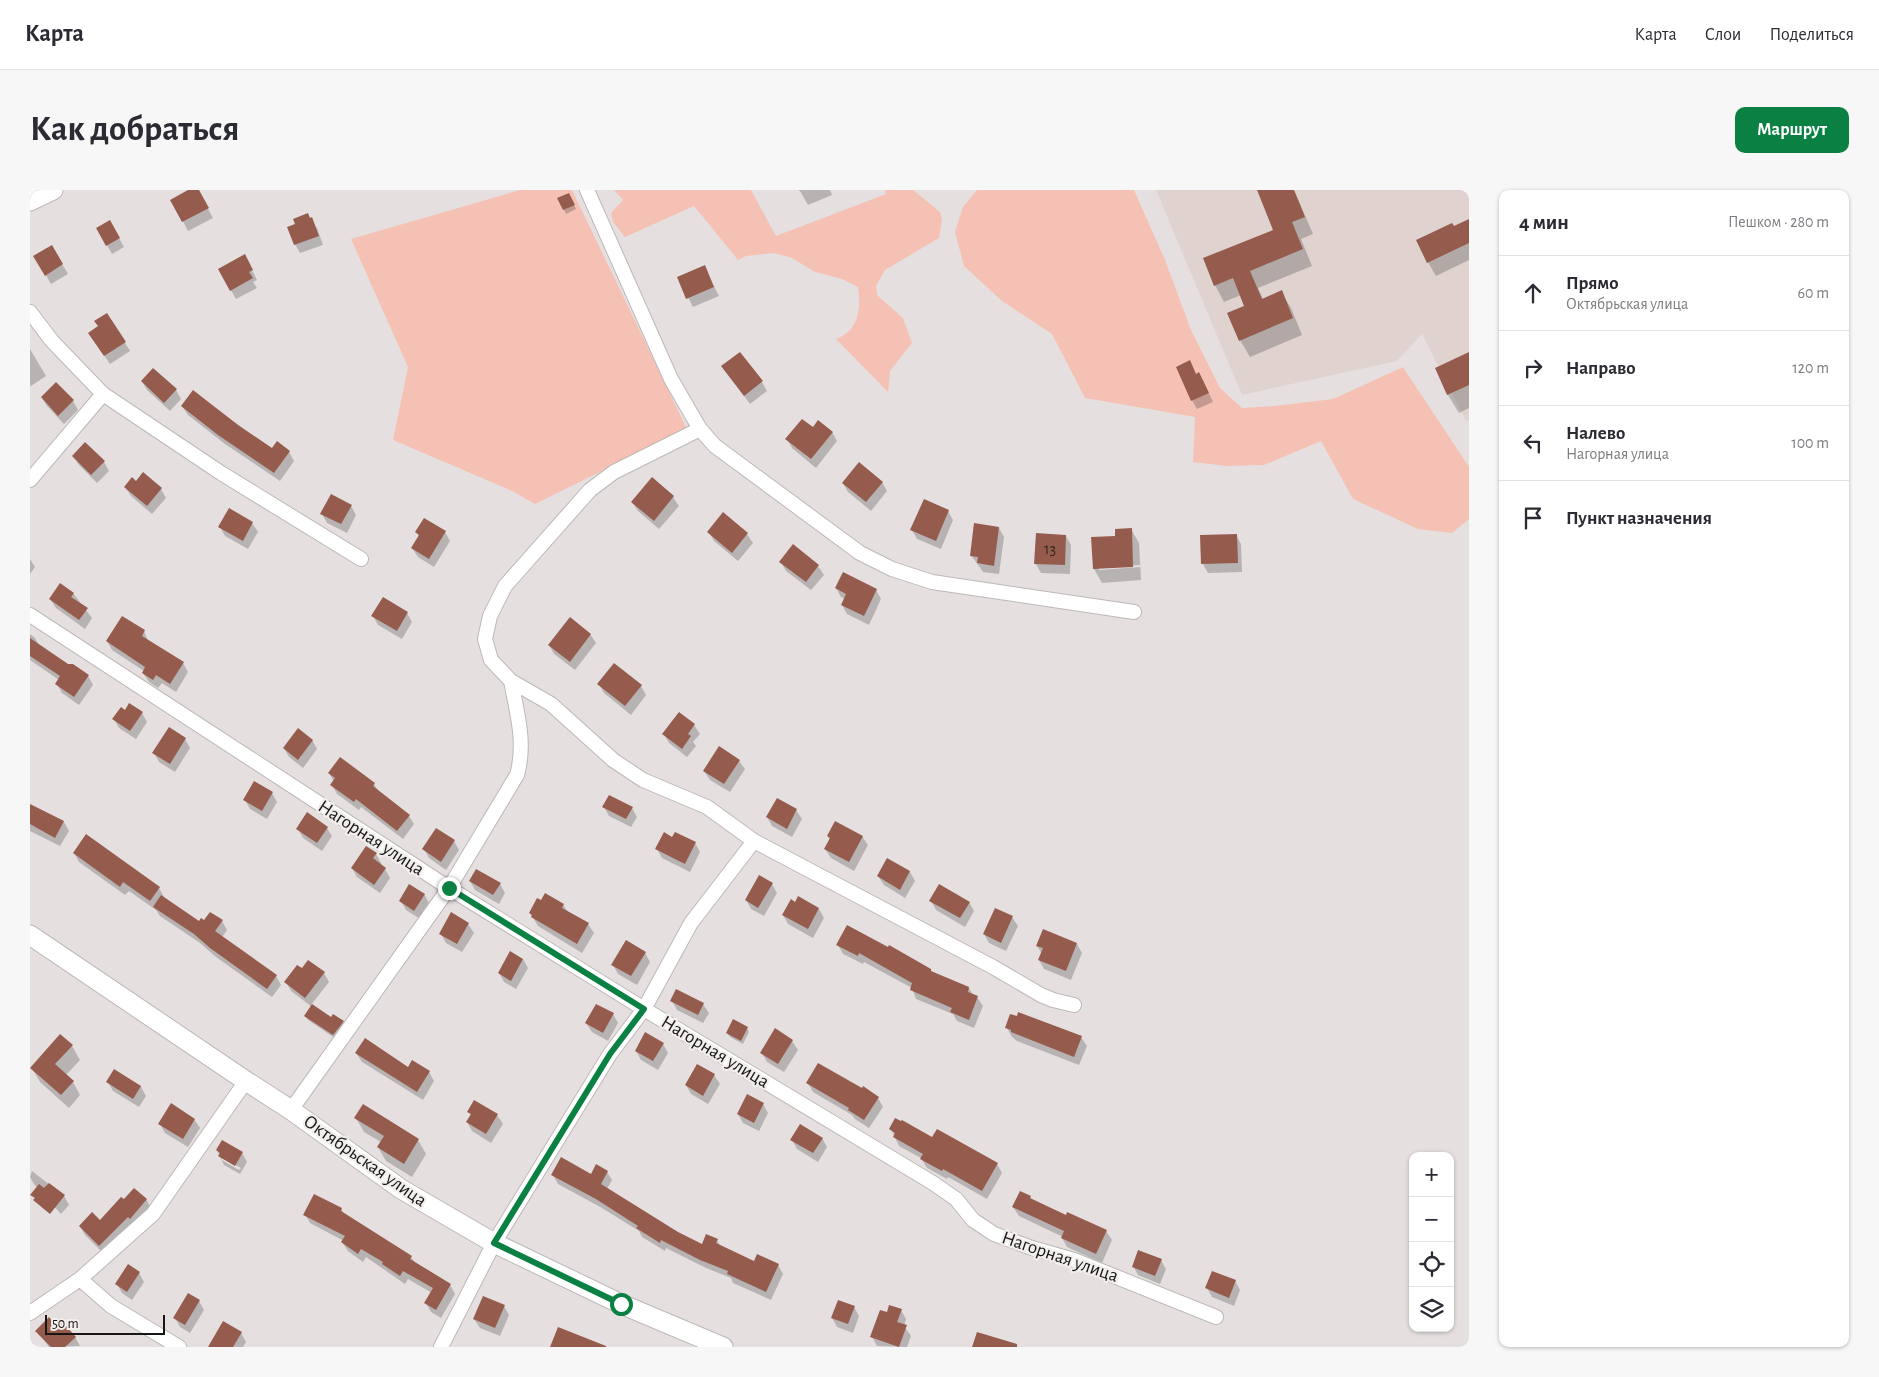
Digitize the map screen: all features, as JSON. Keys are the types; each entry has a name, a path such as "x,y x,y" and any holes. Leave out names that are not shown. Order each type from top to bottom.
{"street":[{"path":"30,201 53,190"},
{"path":"587,190 671,379 700,428 715,446 860,553 892,569 932,582 1134,612"},
{"path":"30,312 52,341 103,394 221,473 361,559"},
{"path":"30,480 103,394"},
{"path":"700,428 614,472 590,490 505,586 490,616 485,639 492,660 511,681 552,704 613,760 643,780 707,807 754,841 993,967 1041,995 1074,1005"},
{"name":"Нагорная улица","path":"30,615 449,888 644,1009 933,1183 956,1199 973,1220 994,1234 1032,1248 1074,1260 1216,1317"},
{"path":"291,1110 449,888 517,775 522,760 522,739 511,681"},
{"path":"440,1347 494,1243 610,1054 644,1009 691,923 754,841"},
{"name":"Октябрьская улица","path":"30,935 291,1110 401,1189 494,1243 621,1304 722,1347"},
{"path":"30,1313 80,1279 153,1214 246,1081"},
{"path":"80,1279 111,1306 179,1347"}],"shaded area":[{"path":"520,190 572,190 687,429 535,504 510,490 393,440 408,367 351,239"},
{"path":"614,190 751,190 776,236 886,194 885,190 913,190 940,212 942,220 939,238 885,270 876,286 877,295 903,318 912,343 890,371 888,392 836,339 850,330 857,318 859,303 858,287 842,279 815,272 792,258 774,253 746,256 738,260 694,206 625,237 613,222 611,213 623,200"},
{"path":"977,190 1134,190 1165,260 1191,330 1220,388 1242,408 1333,399 1403,367 1469,467 1469,519 1452,533 1418,529 1353,499 1321,441 1264,465 1227,466 1193,462 1195,417 1085,398 1052,334 1002,301 964,266 955,232 963,207"},
{"path":"1156,190 1469,190 1469,420 1466,421 1422,334 1397,361 1242,395"}],"building":[{"path":"188,190 199,190 209,208 182,222 170,200"},
{"path":"1257,190 1294,190 1305,217 1292,222 1303,249 1250,271 1262,299 1282,290 1293,318 1239,341 1227,313 1244,306 1233,278 1214,286 1203,258 1273,230"},
{"path":"569,193 575,205 563,210 557,198"},
{"path":"308,213 310,218 312,217 319,236 294,245 287,227 295,224 293,219"},
{"path":"1469,219 1469,243 1427,263 1416,240 1452,223 1454,226"},
{"path":"110,220 120,238 106,246 96,228"},
{"path":"52,245 63,264 45,276 33,256"},
{"path":"245,254 253,270 249,272 253,278 230,291 218,269"},
{"path":"705,265 714,287 686,299 677,277"},
{"path":"107,313 126,342 104,356 88,333 98,326 94,321"},
{"path":"740,352 763,381 744,396 721,366"},
{"path":"1469,352 1469,385 1447,395 1435,368"},
{"path":"1190,360 1196,374 1199,372 1209,393 1191,401 1176,367"},
{"path":"153,368 177,389 164,403 141,381"},
{"path":"56,382 74,400 58,416 41,397"},
{"path":"193,390 238,425 272,448 277,441 290,451 274,473 218,435 181,406"},
{"path":"802,419 813,427 818,420 833,432 811,459 785,439"},
{"path":"85,442 105,461 91,475 72,456"},
{"path":"859,462 883,482 866,502 842,483"},
{"path":"143,472 162,488 147,506 124,487 132,477 136,481"},
{"path":"652,477 674,496 654,521 631,502"},
{"path":"331,494 352,505 341,524 320,514"},
{"path":"924,499 949,510 936,541 910,530"},
{"path":"229,508 253,522 243,541 218,527"},
{"path":"723,512 748,533 732,553 707,532"},
{"path":"424,518 446,531 429,559 411,548 419,535 415,532"},
{"path":"974,523 999,527 994,566 977,563 978,557 970,556"},
{"path":"1132,528 1133,567 1093,569 1091,537 1115,536 1115,529"},
{"path":"1036,533 1066,535 1065,565 1034,564"},
{"path":"1237,534 1238,563 1201,564 1200,535"},
{"path":"793,544 819,565 806,582 779,562"},
{"path":"843,572 877,589 864,616 841,605 846,594 835,588"},
{"path":"60,583 74,593 71,597 88,608 79,620 49,599"},
{"path":"383,597 408,612 397,631 371,616"},
{"path":"122,616 145,630 142,636 184,662 170,684 156,675 153,680 142,673 145,667 106,641"},
{"path":"570,617 591,634 570,662 548,645"},
{"path":"30,638 68,664 73,664 89,675 74,697 55,684 60,676 30,656"},
{"path":"614,663 642,685 625,706 597,684"},
{"path":"129,703 143,712 130,731 112,719 121,707 125,710"},
{"path":"679,712 695,724 688,734 691,736 682,749 662,734"},
{"path":"169,727 186,738 170,764 152,753"},
{"path":"298,728 313,740 298,760 283,748"},
{"path":"719,746 740,760 724,784 703,771"},
{"path":"340,757 375,783 373,786 410,815 397,831 356,799 354,802 330,785 335,778 328,773"},
{"path":"254,781 273,792 262,811 243,800"},
{"path":"609,795 633,807 626,819 602,807"},
{"path":"777,798 797,809 787,829 766,817"},
{"path":"30,804 64,821 55,838 30,824"},
{"path":"307,812 328,827 317,843 296,829"},
{"path":"835,821 863,836 849,862 824,849 830,838 827,836"},
{"path":"436,828 455,840 441,862 422,849"},
{"path":"664,832 672,837 675,832 696,842 685,864 655,849"},
{"path":"86,834 160,887 150,901 123,882 120,887 73,853"},
{"path":"366,846 377,853 373,858 386,868 374,885 351,868"},
{"path":"887,858 910,871 900,890 877,876"},
{"path":"476,869 501,883 493,895 469,881"},
{"path":"759,875 773,883 758,908 745,900"},
{"path":"409,884 425,894 414,911 399,901"},
{"path":"939,884 970,902 960,918 929,901"},
{"path":"545,893 564,904 562,908 589,923 577,944 531,917 532,915 529,913 537,898 541,900"},
{"path":"161,895 199,921 201,918 204,920 210,912 223,920 215,931 277,975 267,989 210,948 194,934 153,907"},
{"path":"798,896 819,908 808,929 782,915 791,899 795,902"},
{"path":"995,908 1013,916 1001,943 983,934"},
{"path":"451,912 469,923 457,944 439,934"},
{"path":"847,925 888,947 889,945 931,969 931,971 969,987 968,992 978,996 969,1020 950,1012 952,1008 910,990 912,983 859,953 858,956 836,945"},
{"path":"1043,929 1077,943 1066,971 1038,960 1043,948 1036,946"},
{"path":"626,940 646,952 631,976 611,965"},
{"path":"510,951 523,959 511,981 498,973"},
{"path":"308,960 325,972 305,998 284,982 297,965 302,968"},
{"path":"676,989 704,1003 698,1015 670,1001"},
{"path":"312,1004 331,1017 333,1014 344,1021 333,1035 304,1016"},
{"path":"596,1004 614,1013 603,1033 585,1023"},
{"path":"1018,1012 1082,1036 1074,1057 1005,1028 1010,1014 1017,1016"},
{"path":"733,1019 748,1027 741,1041 726,1033"},
{"path":"775,1028 793,1040 778,1064 760,1053"},
{"path":"645,1032 664,1043 653,1061 635,1051"},
{"path":"60,1034 73,1045 55,1064 74,1081 61,1095 30,1068"},
{"path":"365,1038 408,1067 412,1060 430,1071 417,1092 355,1053"},
{"path":"818,1063 862,1088 863,1086 879,1097 864,1120 848,1110 849,1108 806,1083"},
{"path":"697,1064 715,1074 703,1096 685,1085"},
{"path":"114,1069 141,1086 133,1099 106,1082"},
{"path":"747,1094 764,1103 754,1123 737,1114"},
{"path":"474,1100 498,1114 486,1134 466,1122 471,1114 467,1112"},
{"path":"171,1103 195,1119 183,1139 158,1124"},
{"path":"363,1104 419,1139 404,1164 377,1147 384,1136 354,1118"},
{"path":"895,1118 932,1137 937,1129 998,1163 982,1191 943,1169 942,1171 920,1159 923,1154 893,1137 895,1133 889,1129"},
{"path":"800,1124 823,1138 813,1153 790,1140"},
{"path":"222,1140 243,1152 235,1166 218,1156 220,1153 216,1150"},
{"path":"561,1157 591,1174 596,1164 608,1171 601,1184 678,1232 702,1244 706,1234 718,1239 716,1243 754,1261 757,1254 779,1264 766,1292 727,1274 728,1271 700,1260 661,1240 660,1243 636,1228 638,1226 596,1199 551,1175"},
{"path":"49,1183 65,1195 50,1214 33,1200 35,1198 30,1195 39,1184 44,1188"},
{"path":"134,1188 147,1199 130,1219 128,1217 99,1246 79,1226 92,1212 100,1220 121,1197 124,1199"},
{"path":"1020,1191 1031,1196 1030,1198 1066,1215 1067,1212 1107,1230 1096,1254 1061,1238 1064,1231 1012,1207"},
{"path":"314,1194 342,1208 341,1211 412,1256 410,1259 451,1284 436,1310 424,1303 433,1288 403,1271 400,1276 382,1264 383,1262 361,1249 358,1254 341,1242 345,1236 303,1215"},
{"path":"1138,1250 1162,1259 1155,1276 1132,1267"},
{"path":"128,1264 140,1272 127,1292 115,1284"},
{"path":"1212,1271 1236,1280 1229,1298 1205,1288"},
{"path":"188,1293 200,1300 185,1325 173,1318"},
{"path":"483,1296 505,1305 495,1328 473,1319"},
{"path":"838,1300 855,1306 848,1324 831,1318"},
{"path":"889,1305 902,1309 897,1322 907,1325 899,1347 870,1337 880,1310 887,1312"},
{"path":"49,1317 54,1323 59,1318 76,1337 65,1347 51,1347 35,1331"},
{"path":"223,1321 242,1332 233,1347 208,1347"},
{"path":"558,1327 606,1346 606,1347 550,1347"},
{"path":"977,1332 1017,1344 1017,1347 972,1347"}],"route":[{"path":"449,888 644,1009 610,1054 494,1243 621,1304"}]}
